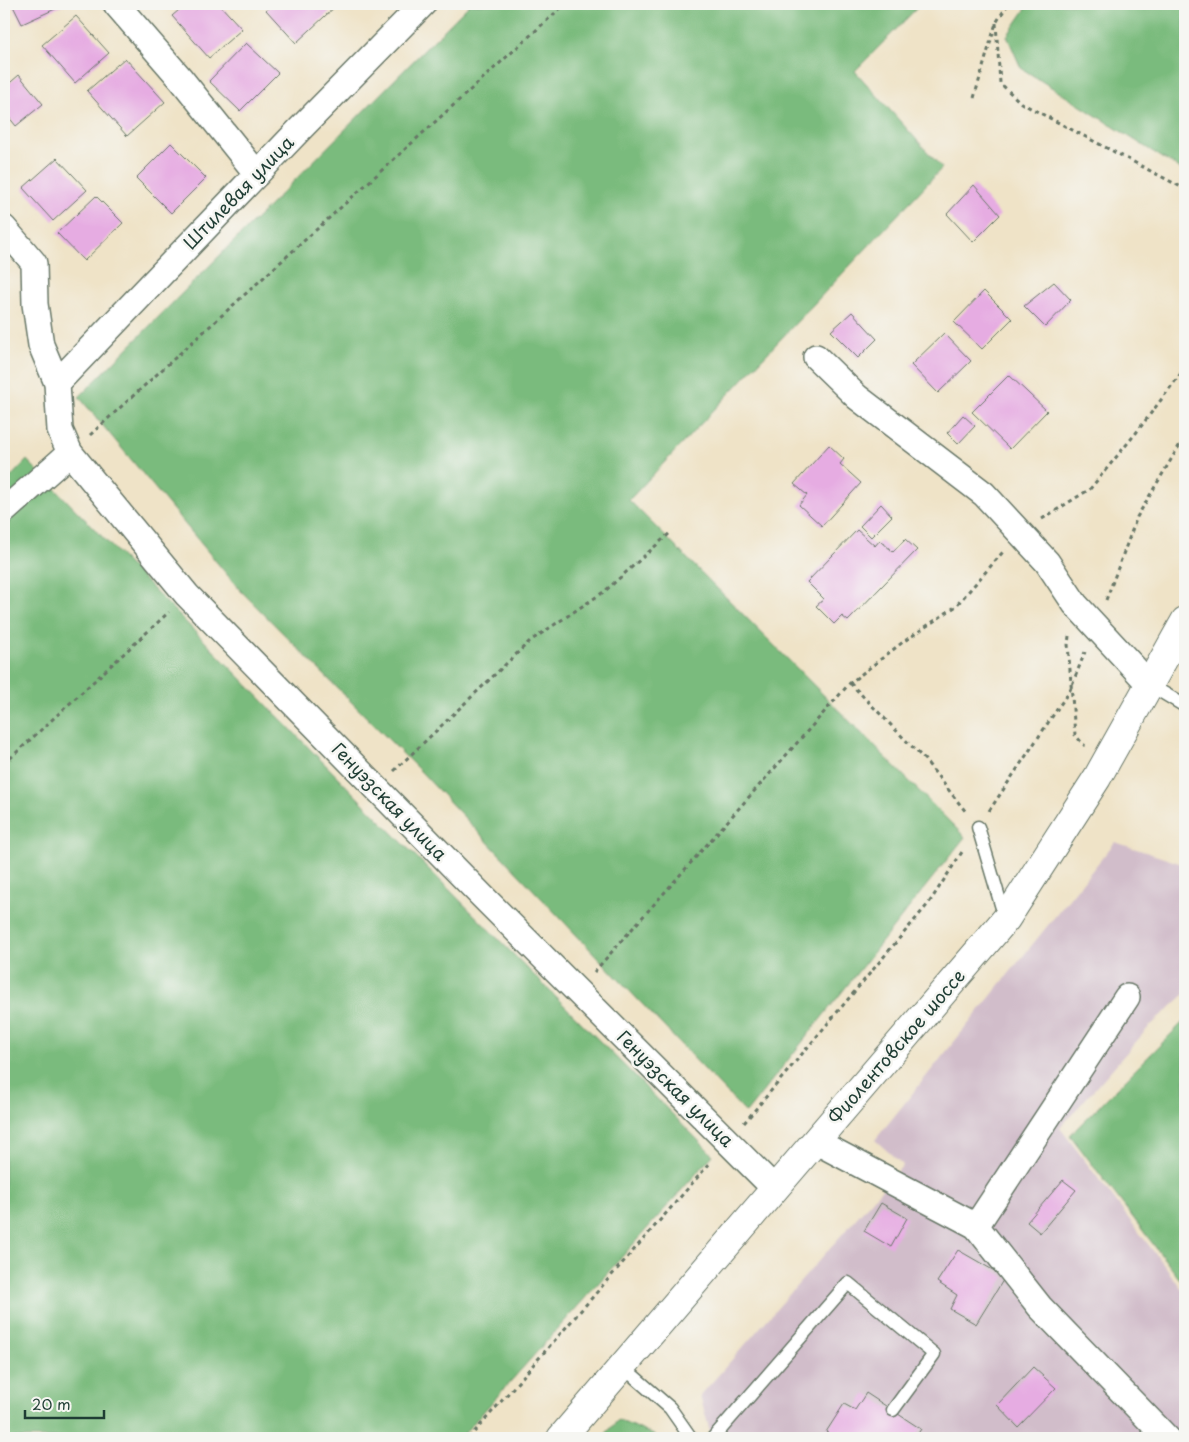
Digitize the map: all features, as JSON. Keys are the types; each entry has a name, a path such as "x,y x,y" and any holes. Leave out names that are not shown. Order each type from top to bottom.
{"main road":[{"name":"Фиолентовское шоссе","path":"561,1438 1006,919 1104,766 1185,621"}],"street":[{"path":"116,4 181,79 257,174"},
{"name":"Штилевая улица","path":"57,383 423,4"},
{"name":"Генуэзская улица","path":"4,228 34,263 35,304 41,345 57,383 60,430 70,453 187,595 376,789 775,1189"},
{"path":"816,357 857,397 984,494 1047,562 1075,604 1150,685"},
{"path":"4,511 70,453"},
{"path":"976,1226 1127,997"},
{"path":"815,1141 976,1226 1040,1307 1167,1438"}],"lane":[{"path":"1150,685 1185,706"},
{"path":"978,827 1006,919"},
{"path":"713,1438 848,1283 934,1354 893,1410"},
{"path":"622,1366 670,1408 691,1438"}],"path":[{"path":"70,453 565,4"},
{"path":"974,98 996,23 1008,4"},
{"path":"996,23 1000,83 1021,103 1094,140 1185,190"},
{"path":"578,991 850,683 903,642 955,607 1020,533 1090,488 1136,433 1185,368"},
{"path":"470,1438 728,1142 929,902 1070,690 1096,626 1136,516 1185,436"},
{"path":"376,789 530,641 605,591 670,533"},
{"path":"4,764 187,595"},
{"path":"1075,604 1068,644 1070,690 1075,735 1104,766"},
{"path":"850,683 925,760 978,827"}],"shaded area":[{"path":"1115,842 1185,865 1185,994 1149,1027 1060,1128 1185,1293 1185,1438 712,1438 700,1396 903,1165 875,1140"}],"green space":[{"path":"470,4 921,4 855,71 942,168 629,500 965,837 746,1113 423,774 239,589 79,397"},
{"path":"1029,4 1185,4 1185,172 1021,68 1007,36"},
{"path":"27,460 361,801 713,1155 460,1438 4,1438 4,484"},
{"path":"1185,1020 1185,1286 1070,1135"},
{"path":"618,1420 661,1438 602,1438"}],"building":[{"path":"12,4 66,4 22,24"},
{"path":"186,4 219,4 242,29 209,58 172,16"},
{"path":"273,4 338,4 296,43 266,10"},
{"path":"76,16 109,53 75,83 42,45"},
{"path":"246,43 278,73 240,111 209,81"},
{"path":"125,58 165,102 127,136 87,91"},
{"path":"19,75 43,104 16,126 4,111 4,88"},
{"path":"171,143 206,178 171,213 136,178"},
{"path":"57,158 87,190 53,221 23,188"},
{"path":"974,185 1000,215 973,242 947,214"},
{"path":"96,196 123,223 84,261 57,233"},
{"path":"1054,282 1071,300 1045,327 1024,306"},
{"path":"984,291 1012,319 982,349 954,322"},
{"path":"852,312 877,339 858,358 831,331"},
{"path":"944,333 971,361 938,393 911,365"},
{"path":"1009,375 1047,411 1010,449 972,412"},
{"path":"963,415 975,426 958,444 947,433"},
{"path":"829,445 844,459 840,464 861,483 822,526 799,505 807,495 794,484"},
{"path":"881,504 892,516 871,537 860,526"},
{"path":"857,530 875,546 880,540 893,552 905,539 917,550 848,621 842,616 834,624 816,606 824,599 807,582"},
{"path":"1063,1180 1076,1190 1040,1233 1027,1222"},
{"path":"881,1203 907,1218 891,1247 864,1231"},
{"path":"958,1250 1005,1277 976,1324 950,1309 957,1295 937,1282"},
{"path":"1033,1367 1056,1388 1018,1427 997,1405"},
{"path":"866,1393 921,1429 915,1438 836,1438 826,1432 844,1404 855,1410"}]}
